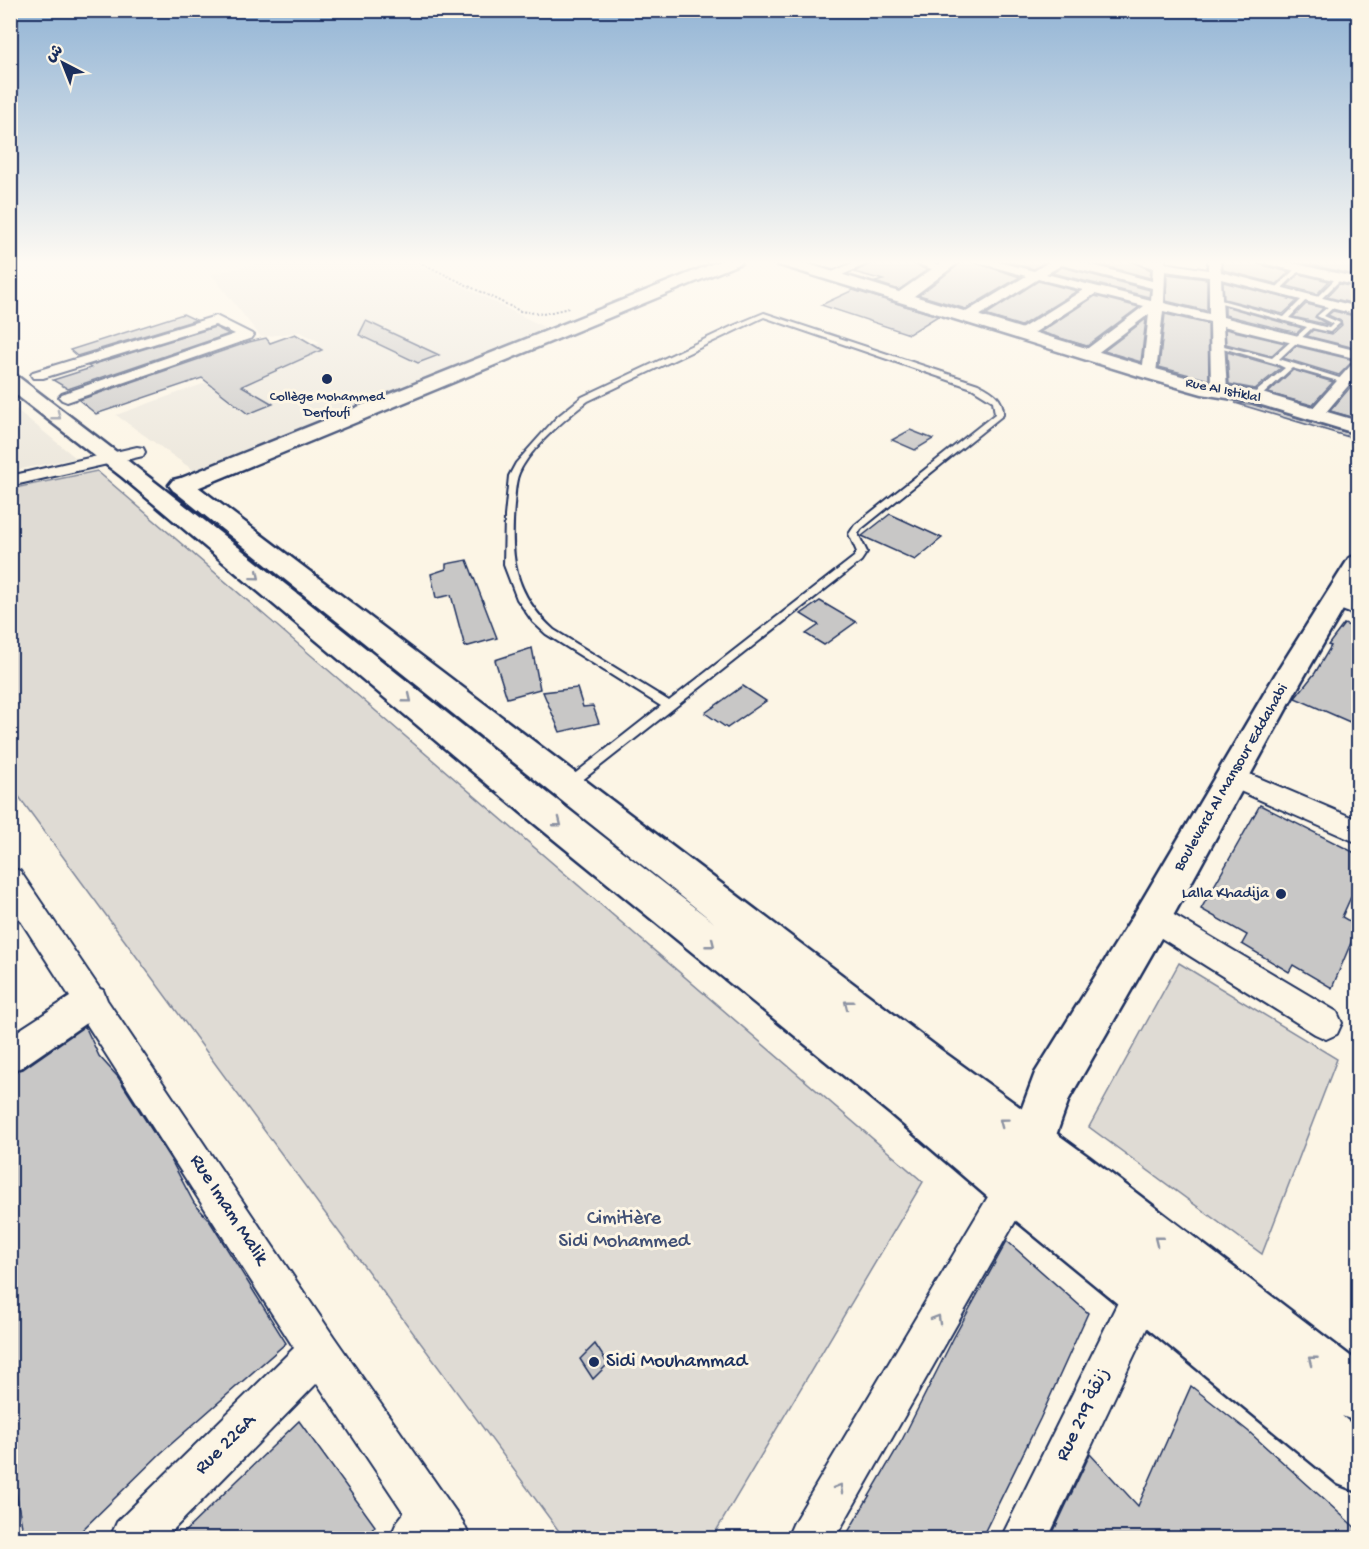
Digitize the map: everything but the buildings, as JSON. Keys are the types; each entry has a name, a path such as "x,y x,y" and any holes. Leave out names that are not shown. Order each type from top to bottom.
{"main road":[{"path":"182,486 559,332"},
{"name":"Rue Al Istiklal","path":"1012,332 1149,374 1255,397 1359,428"},
{"path":"15,371 38,375 85,412"},
{"path":"15,371 124,450 358,641 566,786 926,1065 1033,1144 1359,1395"},
{"path":"124,450 182,486 358,641 542,810 899,1092 1014,1188 1359,1464"},
{"name":"Boulevard Al Mansour Eddahabi","path":"1014,1188 1033,1144 1052,1089 1290,675 1347,604 1359,563"}],"street":[{"path":"38,375 176,332"},
{"path":"67,397 247,335 241,332"},
{"path":"1021,335 1025,332"},
{"path":"1087,354 1118,332"},
{"path":"1149,374 1153,332"},
{"path":"1217,332 1219,390"},
{"path":"1267,332 1359,355"},
{"path":"1315,415 1359,366"},
{"path":"10,481 124,450"},
{"path":"1233,777 1359,832"},
{"name":"Rue Imam Malik","path":"10,879 320,1351 430,1531"},
{"path":"1152,917 1326,1023"},
{"path":"10,1055 92,1001"},
{"path":"810,1539 1014,1188"},
{"name":"Rue 219 زنقة","path":"1024,1539 1144,1292"},
{"name":"Rue 226A","path":"133,1539 320,1351"}],"lane":[{"path":"669,706 550,632 532,613 513,581 508,565 513,476 520,463 560,419 585,399 724,332"},
{"path":"566,786 858,559 862,552 853,534 858,527 999,415 1000,407 996,399 975,386 815,332"},
{"path":"1287,365 1275,358 1304,332"},
{"path":"1218,345 1345,381"},
{"path":"1255,397 1289,368 1287,365"}],"shaded area":[{"path":"257,332 298,332 261,337"},
{"path":"301,332 549,332 200,475 116,415 320,342"},
{"path":"11,405 76,458 11,471"}],"green space":[{"name":"Cimitière Sidi Mohammed","path":"97,471 923,1182 712,1538 564,1538 11,786 10,489"},
{"path":"1179,963 1337,1059 1262,1254 1089,1127"}],"place":[{"name":"Collège Mohammed Derfoufi","path":"327,379"},
{"name":"Lalla Khadija","path":"1281,894"},
{"name":"Sidi Mouhammad","path":"594,1362"}]}
